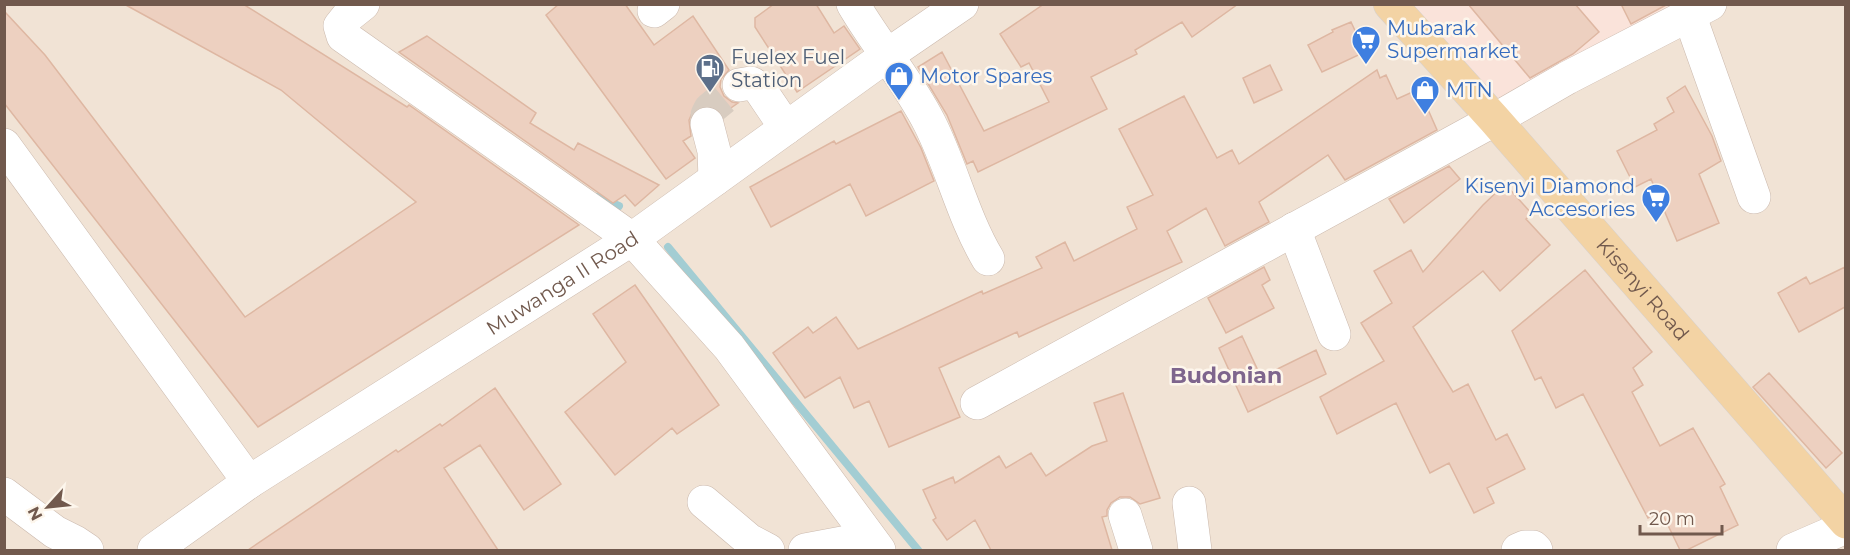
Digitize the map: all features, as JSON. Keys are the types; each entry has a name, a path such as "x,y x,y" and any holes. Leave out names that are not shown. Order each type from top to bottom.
{"main road":[{"name":"Kisenyi Road","path":"1390,4 1498,117 1845,522"}],"street":[{"path":"363,4 340,26 343,36 632,239 729,347 874,544"},
{"path":"853,4 886,56 918,100 954,180 977,240 988,259"},
{"name":"Muwanga II Road","path":"154,550 249,482 632,239 886,56 963,4"},
{"path":"977,402 1567,78 1700,9 1754,197"},
{"path":"740,85 751,83 759,88 786,128"},
{"path":"707,124 714,151 715,180"},
{"path":"4,146 249,482"},
{"path":"1294,228 1334,334"},
{"path":"4,494 55,532 87,550"},
{"path":"704,502 749,540 768,550"},
{"path":"1190,503 1195,550"},
{"path":"1125,516 1136,550"},
{"path":"1793,550 1845,527"},
{"path":"805,550 874,544"},
{"path":"1518,550 1525,547 1536,550"}],"shaded area":[{"path":"5,5 1845,5 1845,550 5,550"},
{"path":"1410,5 1692,5 1499,101"}],"building":[{"path":"124,4 243,4 407,107 409,105 579,225 258,427 4,103 4,11 45,55 245,317 416,202 281,90"},
{"path":"559,4 625,4 654,45 693,16 729,70 721,79 720,87 724,96 738,103 722,114 711,106 702,106 693,111 689,120 691,136 683,141 695,158 666,179 546,15"},
{"path":"774,4 816,4 834,33 844,26 860,49 797,92 755,27 755,18"},
{"path":"1044,4 1238,4 1192,37 1182,22 1135,50 1137,54 1091,77 1107,109 978,172 973,161 967,164 947,115 918,67 942,52 984,131 1049,102 1029,63 1021,67 1000,34"},
{"path":"1468,4 1575,4 1599,32 1573,54 1530,78"},
{"path":"1621,4 1668,4 1631,24"},
{"path":"1351,22 1365,52 1322,72 1308,45 1333,32 1332,30"},
{"path":"427,36 536,113 530,123 574,150 578,143 659,185 635,206 625,195 613,203 399,52"},
{"path":"1270,65 1282,90 1254,103 1243,78"},
{"path":"1377,70 1380,78 1386,75 1397,99 1419,89 1437,130 1345,180 1328,155 1259,202 1269,222 1225,246 1206,208 1167,231 1182,262 1019,337 1017,332 939,368 960,417 889,447 869,401 854,408 840,377 805,398 773,353 808,327 813,333 836,317 858,349 982,291 983,294 1042,268 1036,257 1065,242 1074,261 1137,229 1127,207 1153,195 1119,129 1184,96 1217,158 1232,150 1239,164"},
{"path":"1685,86 1712,136 1721,161 1699,174 1719,223 1677,241 1651,179 1635,187 1617,151 1657,130 1654,124 1674,112 1667,98"},
{"path":"901,111 921,148 934,181 866,216 850,184 771,227 750,187 834,141 836,144"},
{"path":"1449,166 1460,179 1404,223 1389,199"},
{"path":"1505,184 1532,214 1526,219 1550,245 1500,291 1483,271 1413,327 1453,392 1468,384 1496,440 1507,434 1525,469 1487,488 1494,503 1474,513 1449,463 1430,473 1396,403 1337,434 1320,397 1384,361 1361,323 1392,303 1374,271 1411,250 1423,272"},
{"path":"1264,267 1270,280 1262,285 1274,308 1226,333 1208,298"},
{"path":"1845,267 1845,307 1799,332 1778,293 1806,277 1810,284"},
{"path":"1585,270 1652,352 1633,368 1643,385 1632,392 1660,446 1693,428 1725,484 1720,487 1738,525 1687,550 1680,550 1661,511 1648,518 1583,394 1556,408 1541,377 1535,380 1512,331"},
{"path":"635,285 719,405 677,434 672,428 615,475 565,412 626,362 593,314"},
{"path":"1242,336 1261,377 1316,350 1326,374 1248,412 1219,348"},
{"path":"1769,373 1842,453 1826,468 1753,387"},
{"path":"495,388 561,484 524,510 480,445 444,468 498,550 248,550 396,450 398,452 440,424 442,426"},
{"path":"1123,393 1160,498 1140,504 1130,497 1120,497 1111,503 1107,516 1102,517 1112,550 991,550 975,520 947,540 933,520 936,518 923,490 953,477 955,483 999,456 1006,468 1031,453 1046,476 1092,446 1107,441 1094,403"}],"waterway":[{"path":"597,197 619,206"},
{"path":"668,247 918,550"}],"tunnel":[{"path":"707,124 710,109 739,85"}],"place":[{"name":"Mubarak Supermarket","path":"1366,66"},
{"name":"Fuelex Fuel Station","path":"710,94"},
{"name":"Motor Spares","path":"899,102"},
{"name":"MTN","path":"1425,116"},
{"name":"Kisenyi Diamond Accesories","path":"1656,224"}],"district":[{"name":"Budonian","path":"1226,375"}]}
